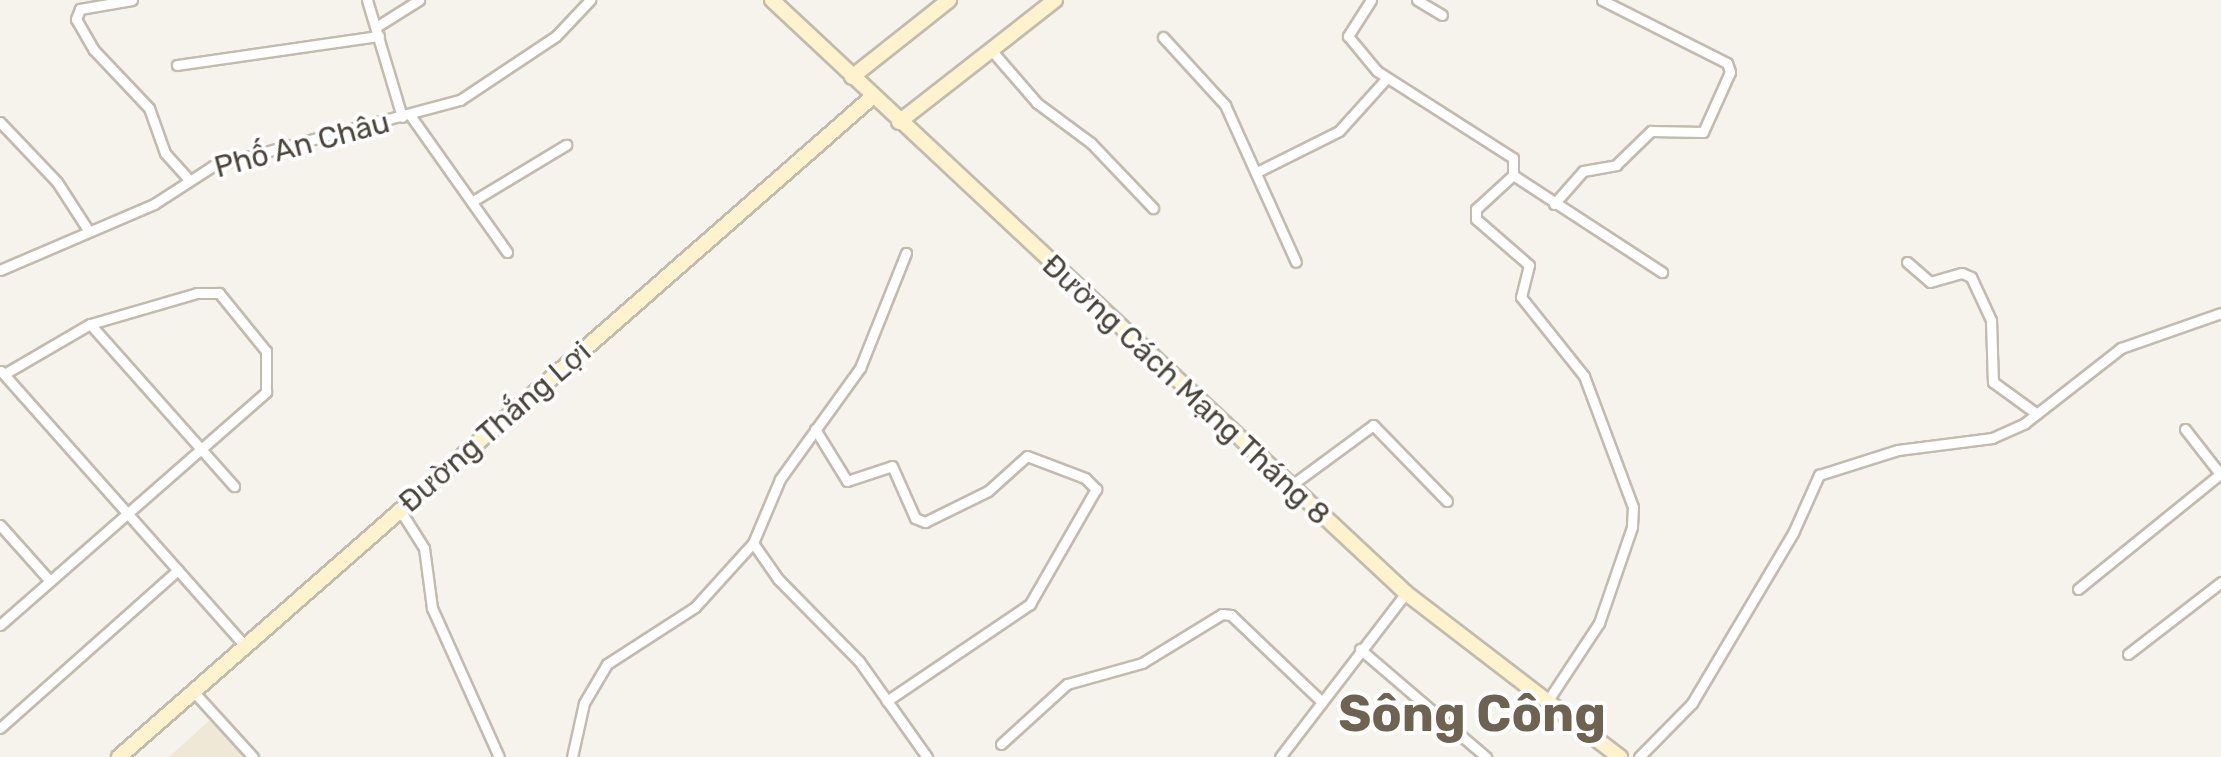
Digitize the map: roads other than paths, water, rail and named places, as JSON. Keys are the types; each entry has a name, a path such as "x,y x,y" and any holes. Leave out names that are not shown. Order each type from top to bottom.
{"street":[{"path":"132,0 83,4 76,19 87,40 149,108 165,153 189,180"},
{"path":"367,0 406,116 507,252"},
{"path":"176,64 377,31 419,0"},
{"path":"575,0 587,4"},
{"name":"Đường Cách Mạng Tháng 8","path":"772,0 1406,593 1620,757"},
{"path":"852,77 949,0"},
{"path":"899,122 1055,0"},
{"path":"1371,0 1349,39 1386,79 1506,150 1516,166 1513,175 1476,209 1476,219 1530,268 1521,297 1549,324 1584,376 1634,516 1600,623 1546,704"},
{"path":"1417,0 1442,16"},
{"path":"1554,204 1583,171 1616,164 1651,131 1703,132 1730,72 1728,64 1602,0"},
{"name":"Phố An Châu","path":"0,270 154,204 189,180 226,162 406,116 477,90 556,36 587,4"},
{"path":"1163,37 1224,104 1259,171 1296,262"},
{"path":"992,51 1036,103 1091,144 1153,208"},
{"path":"1259,171 1339,131 1386,79"},
{"name":"Đường Thắng Lợi","path":"119,757 872,97"},
{"path":"0,122 57,182 88,230"},
{"path":"472,201 566,146"},
{"path":"1513,175 1662,272"},
{"path":"572,757 584,703 607,664 695,606 753,542 780,479 860,368 906,253"},
{"path":"1906,262 1930,282 1962,273 1970,277 1990,320 1993,382 2037,414"},
{"path":"0,625 50,581 128,513 266,392 266,351 219,293 197,292 90,324 2,372 128,513 245,646"},
{"path":"1639,757 1692,703 1793,533 1819,475 1898,450 1978,444 2037,414 2121,348 2221,314"},
{"path":"90,324 234,486"},
{"path":"1288,486 1373,425 1447,501"},
{"path":"815,430 847,481 892,466 915,518 926,522 988,491 1027,456 1095,485 1030,604 887,702"},
{"path":"2078,589 2221,474 2185,430"},
{"path":"400,510 424,548 432,608 499,757"},
{"path":"0,525 50,581"},
{"path":"753,542 887,702 927,757"},
{"path":"0,728 178,570"},
{"path":"2128,654 2221,582"},
{"path":"1280,757 1320,700 1406,593"},
{"path":"1001,744 1068,684 1142,663 1222,614 1231,615 1320,700"},
{"path":"1360,649 1486,757"},
{"path":"193,691 253,757"}],"district":[{"name":"Sông Công","path":"1472,715"}]}
